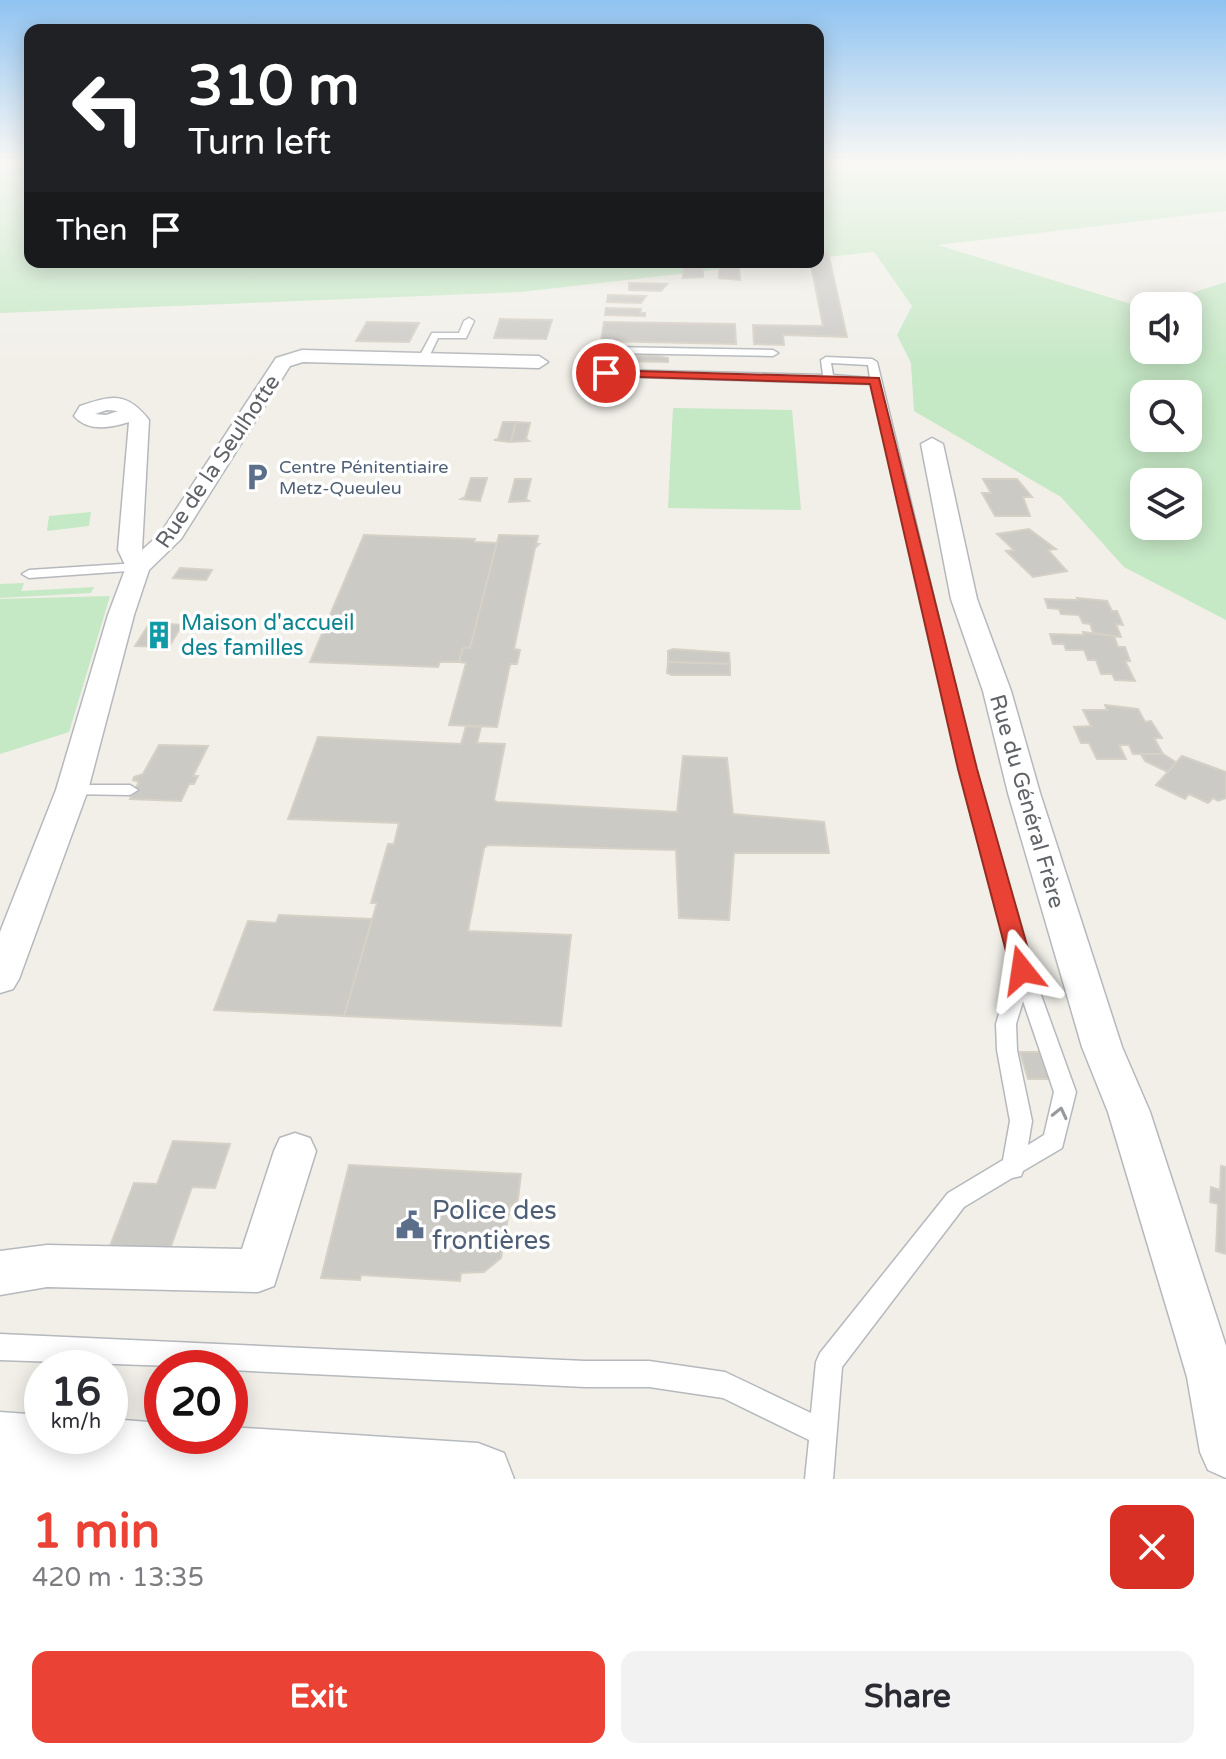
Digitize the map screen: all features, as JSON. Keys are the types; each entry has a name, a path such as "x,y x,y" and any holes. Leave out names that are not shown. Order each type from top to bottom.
{"street":[{"name":"Rue de la Seulhotte","path":"0,979 72,790 121,615 138,567 169,539 283,362 302,356 539,362"},
{"path":"129,413 139,420 130,550 138,567"},
{"name":"Rue du Général Frère","path":"932,444 964,599 997,691 1024,793 1102,1047 1129,1112 1212,1340 1211,1377 1226,1452"},
{"path":"0,1273 47,1266 258,1271 295,1151"},
{"path":"0,1448 478,1479"}],"lane":[{"path":"423,359 435,335 463,336 469,321"},
{"path":"773,353 610,350 606,373 828,378 826,360 872,362 967,769 1022,970 1065,1092 1054,1141 1013,1169 956,1200 829,1362 819,1479"},
{"path":"29,574 138,567"},
{"path":"72,790 130,790"},
{"path":"1013,1169 1021,1121 1007,1050 1006,1024 1022,970"},
{"path":"0,1347 649,1374 725,1385 823,1433"}],"green space":[{"path":"0,230 24,230 24,268 731,268 521,292 0,313"},
{"path":"824,230 1065,230 938,245 1130,304 1130,364 1202,364 1202,292 1195,292 1226,282 1226,620 1124,567 1061,497 914,411 911,363 897,335 912,306 874,252 824,257"},
{"path":"673,408 792,410 801,510 668,508"},
{"path":"91,512 89,526 47,531 49,516"},
{"path":"24,583 21,591 94,587 91,593 0,598 0,584"},
{"path":"110,596 69,732 0,754 0,599"}],"building":[{"path":"824,252 828,252 847,337 783,335 784,345 754,344 753,325 823,326 812,268 824,268"},
{"path":"684,268 703,268 703,277 683,278"},
{"path":"719,268 739,268 740,280 719,278"},
{"path":"629,283 667,284 661,291 629,290"},
{"path":"608,295 646,296 641,303 607,302"},
{"path":"606,308 641,309 640,313 645,313 645,316 605,315"},
{"path":"500,319 552,320 546,339 494,338"},
{"path":"367,322 419,323 409,342 356,341"},
{"path":"604,322 735,324 736,344 601,341"},
{"path":"623,355 657,356 668,358 668,362 622,361"},
{"path":"503,422 516,422 511,442 494,440 498,439"},
{"path":"516,422 530,423 526,439 529,441 511,442"},
{"path":"471,478 487,478 480,501 461,499 465,497"},
{"path":"515,479 531,479 526,499 529,501 509,502"},
{"path":"983,479 1017,479 1032,497 1023,497 1030,516 995,516 982,493 991,493"},
{"path":"1029,529 1056,549 1048,550 1067,571 1033,577 1006,551 1014,550 997,534"},
{"path":"364,535 475,539 474,542 497,543 470,648 463,648 459,662 440,662 438,667 310,662"},
{"path":"499,535 538,536 536,544 539,544 535,548 514,649 520,650 517,664 510,664 497,727 449,725 466,663 459,662 463,648 470,648"},
{"path":"180,568 212,570 206,580 173,578"},
{"path":"1045,599 1107,601 1112,611 1117,611 1123,625 1116,624 1121,637 1094,635 1090,624 1083,623 1079,615 1061,614 1059,609 1048,608"},
{"name":"Maison d'accueil des familles","path":"149,624 182,625 169,647 135,646"},
{"path":"1083,632 1114,636 1118,647 1125,647 1130,661 1125,661 1135,681 1115,680 1112,674 1101,674 1096,660 1088,660 1084,650 1066,650 1064,644 1053,644 1050,634 1084,635"},
{"path":"668,651 729,653 730,664 668,662"},
{"path":"668,662 730,664 730,675 672,675 667,673"},
{"path":"1105,705 1138,709 1145,722 1151,721 1162,738 1154,738 1163,754 1133,754 1129,745 1119,745 1126,759 1097,759 1089,743 1081,743 1074,727 1091,726 1083,710 1107,710"},
{"path":"466,726 481,727 477,743 505,744 494,800 497,802 677,812 683,756 727,758 733,814 824,822 829,853 734,853 729,920 679,918 676,850 488,845 484,848 468,931 571,935 561,1026 344,1016 377,903 371,903 388,844 394,844 399,823 288,819 318,737 461,744"},
{"path":"159,745 208,746 193,776 198,776 194,784 189,784 181,801 130,799 139,782 133,780 134,777 143,774"},
{"path":"1141,754 1163,754 1177,763 1168,772 1145,761"},
{"path":"1182,756 1226,772 1226,798 1218,801 1213,798 1208,803 1189,794 1185,799 1156,785"},
{"path":"279,915 372,919 344,1016 214,1010 248,921 276,923"},
{"path":"1020,1052 1041,1052 1050,1079 1028,1079"},
{"path":"173,1141 230,1144 215,1188 192,1187 170,1249 110,1246 134,1183 157,1184"},
{"path":"349,1165 521,1174 517,1207 510,1206 501,1258 484,1272 461,1273 460,1281 361,1275 360,1280 321,1278"},
{"path":"1221,1166 1226,1167 1226,1254 1216,1251 1218,1204 1210,1202 1211,1187 1220,1190"}],"place":[{"name":"Centre Pénitentiaire Metz-Queuleu","path":"257,477"},
{"name":"Maison d'accueil des familles","path":"159,635"},
{"name":"Police des frontières","path":"410,1225"}],"route":[{"path":"606,373 875,381 967,769 1022,970"}]}
